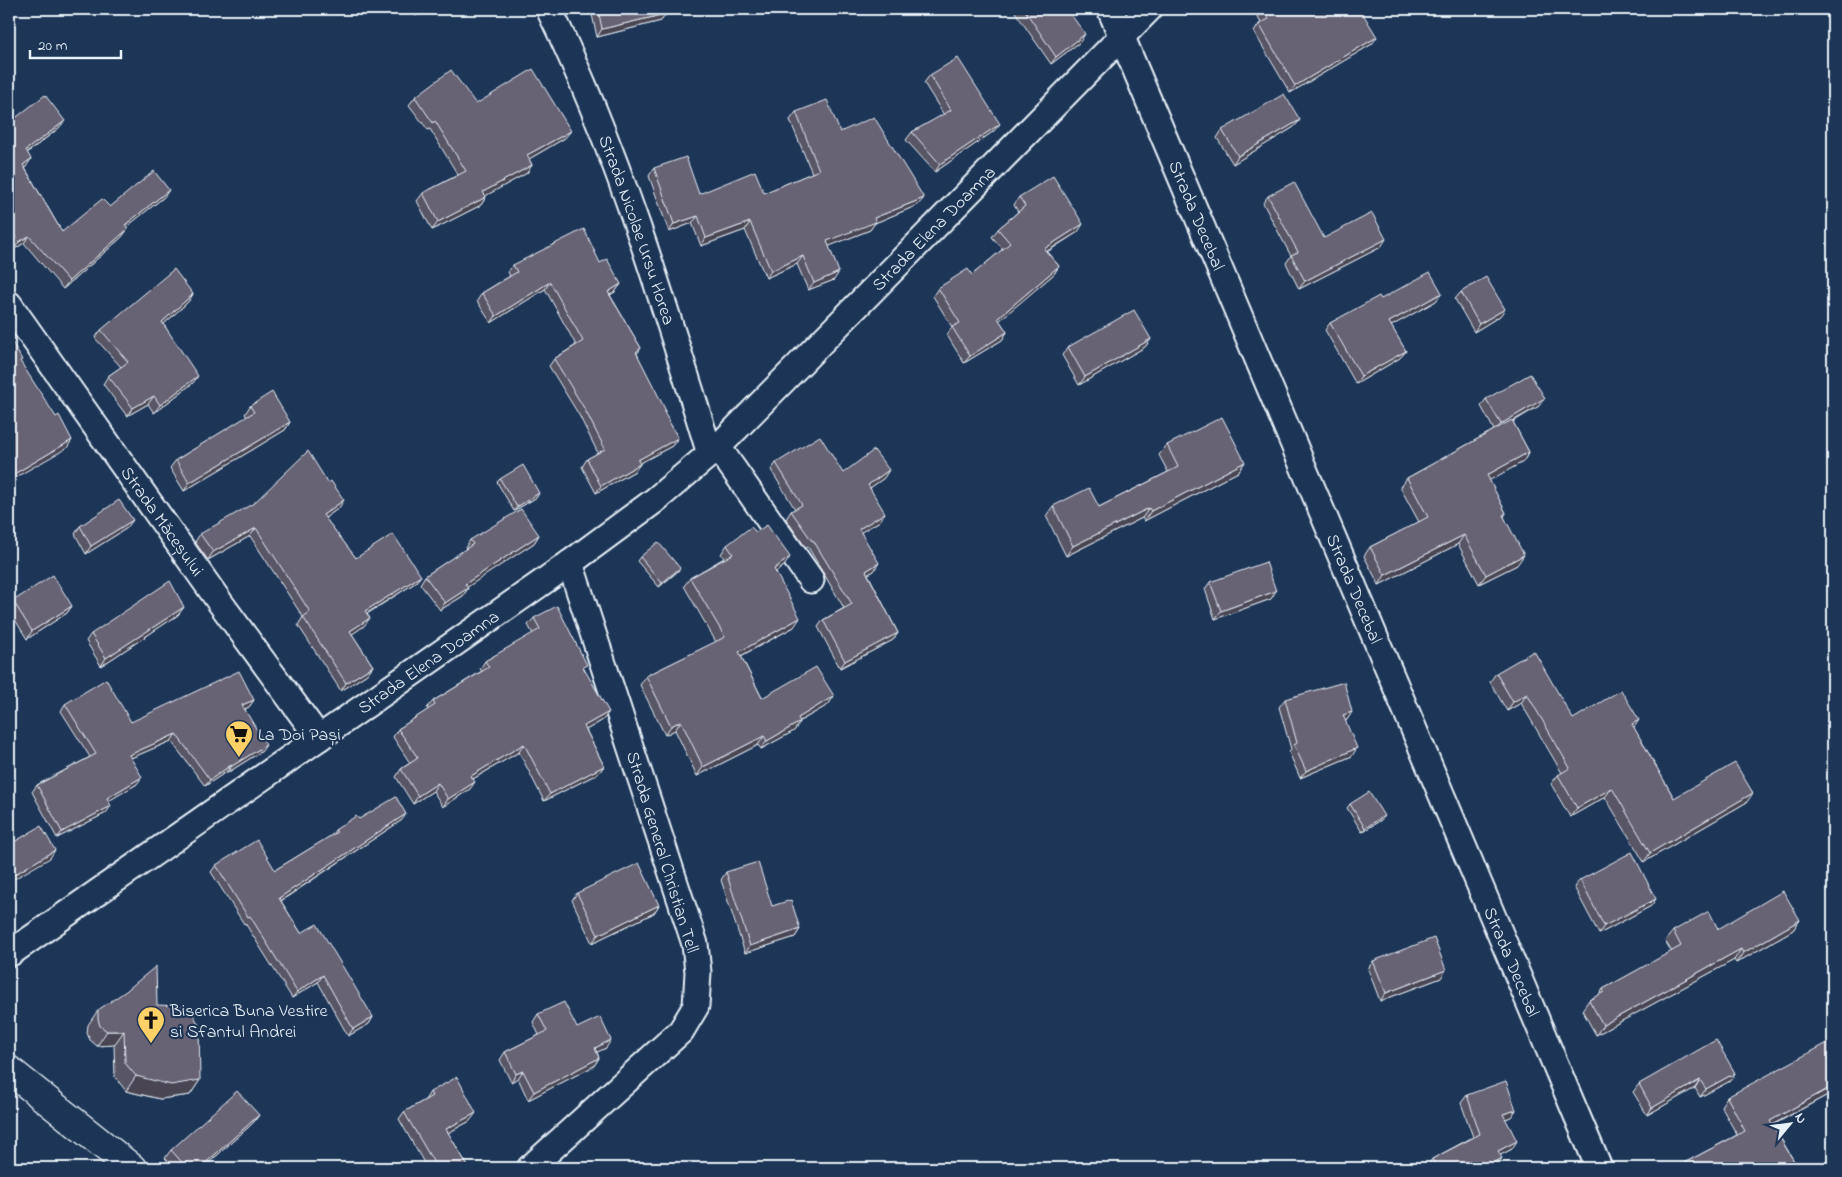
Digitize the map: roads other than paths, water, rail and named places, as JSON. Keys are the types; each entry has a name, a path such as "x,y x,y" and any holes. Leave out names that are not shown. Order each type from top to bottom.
{"street":[{"name":"Strada Nicolae Ursu Horea","path":"549,9 596,118 641,233 714,451"},
{"name":"Strada Decebal","path":"1110,9 1599,1168"},
{"name":"Strada Elena Doamna","path":"9,954 570,563 654,501 714,451 1148,9"},
{"name":"Strada Măceșului","path":"9,304 319,738"},
{"path":"714,451 811,580"},
{"name":"Strada General Christian Tell","path":"530,1168 681,1031 696,1006 698,972 694,944 570,563"},
{"path":"9,1070 132,1168"}],"place":[{"name":"La Doi Pași","path":"239,758"},
{"name":"Biserica Buna Vestire si Sfantul Andrei","path":"151,1044"}]}
